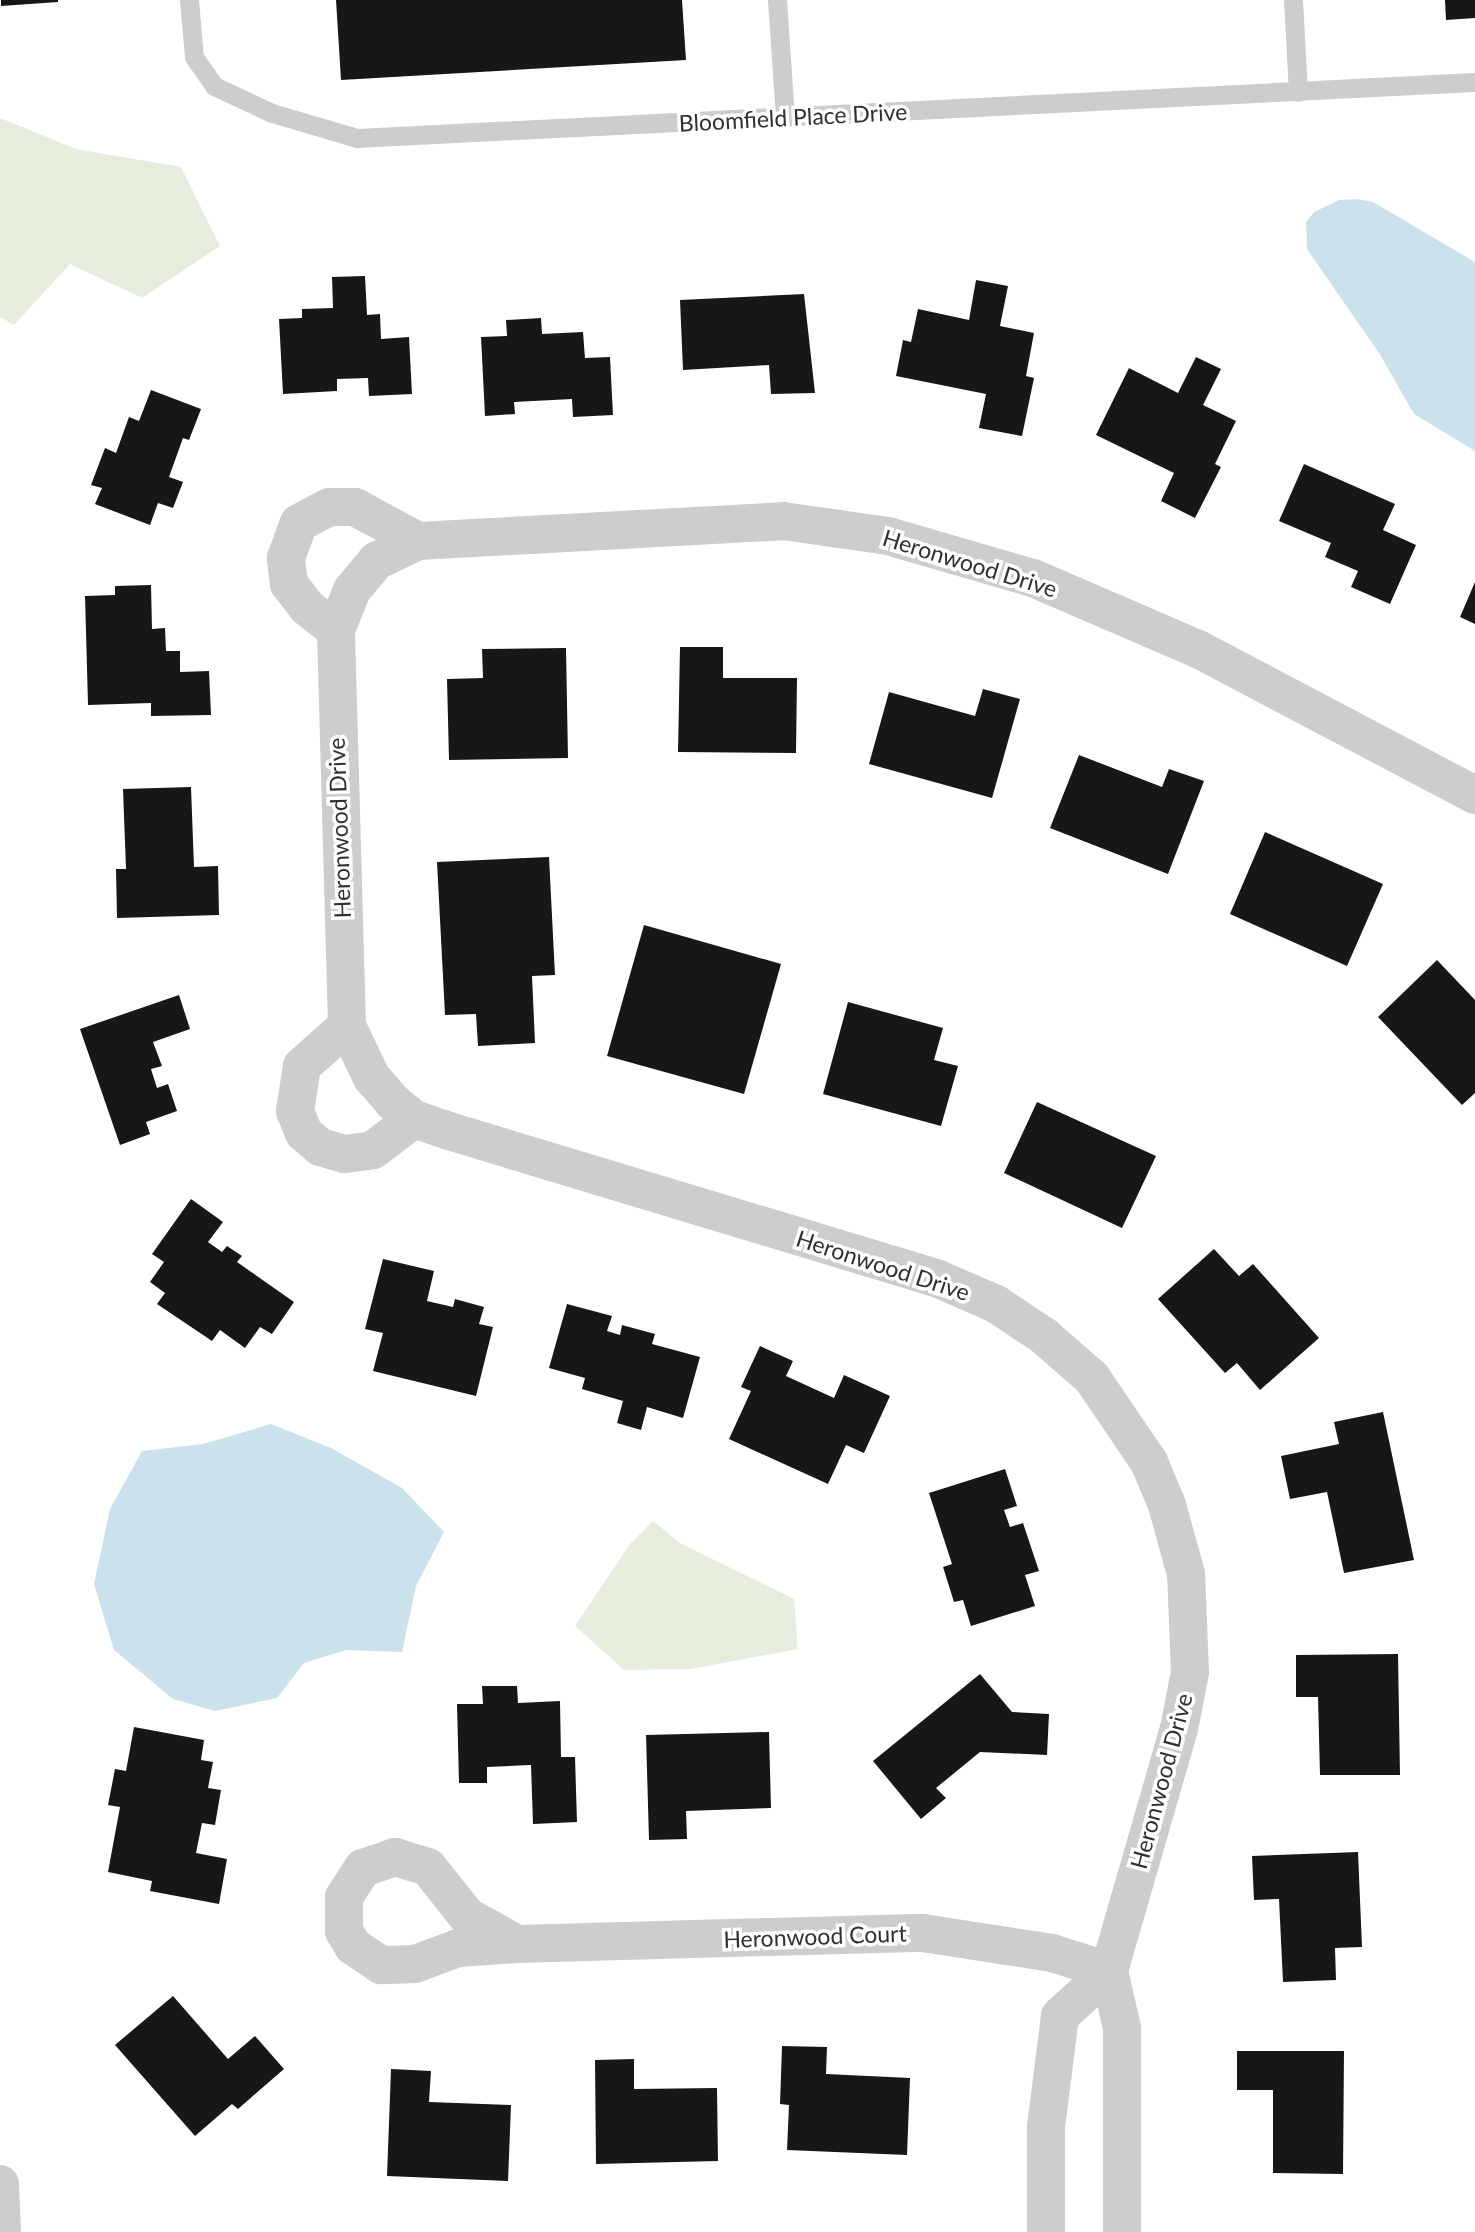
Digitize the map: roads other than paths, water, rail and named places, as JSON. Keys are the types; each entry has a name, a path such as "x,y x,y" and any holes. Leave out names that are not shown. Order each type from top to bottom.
{"street":[{"path":"336,630 307,607 289,584 286,558 299,523 329,507 355,507 418,541"},
{"name":"Heronwood Drive","path":"1122,2232 1122,2028 1110,1971 1179,1729 1190,1672 1191,1622 1186,1574 1167,1505 1149,1462 1092,1378 1044,1336 996,1304 936,1278 414,1119 372,1078 347,1026 336,630 352,590 376,561 418,541 783,521 888,536 1033,578 1198,649 1475,796"},
{"path":"347,1026 302,1066 295,1111 304,1133 320,1147 345,1154 373,1150 414,1119"},
{"name":"Heronwood Court","path":"517,1944 923,1933 1052,1952 1110,1971"},
{"path":"1046,2232 1046,2127 1060,2016 1110,1971"},
{"path":"0,2184 2,2232"}],"lane":[{"name":"Bloomfield Place Drive","path":"189,0 194,57 214,86 272,113 336,134 379,139 1475,82"},
{"path":"777,0 785,118"},
{"path":"1293,0 1298,92"}],"water":[{"path":"1339,200 1373,202 1475,262 1475,451 1414,414 1379,353 1307,249 1306,222 1314,212"},
{"path":"271,1424 331,1448 402,1488 444,1532 416,1586 402,1652 346,1650 304,1663 277,1698 215,1711 173,1699 114,1650 94,1584 110,1509 142,1451 203,1444"}]}
